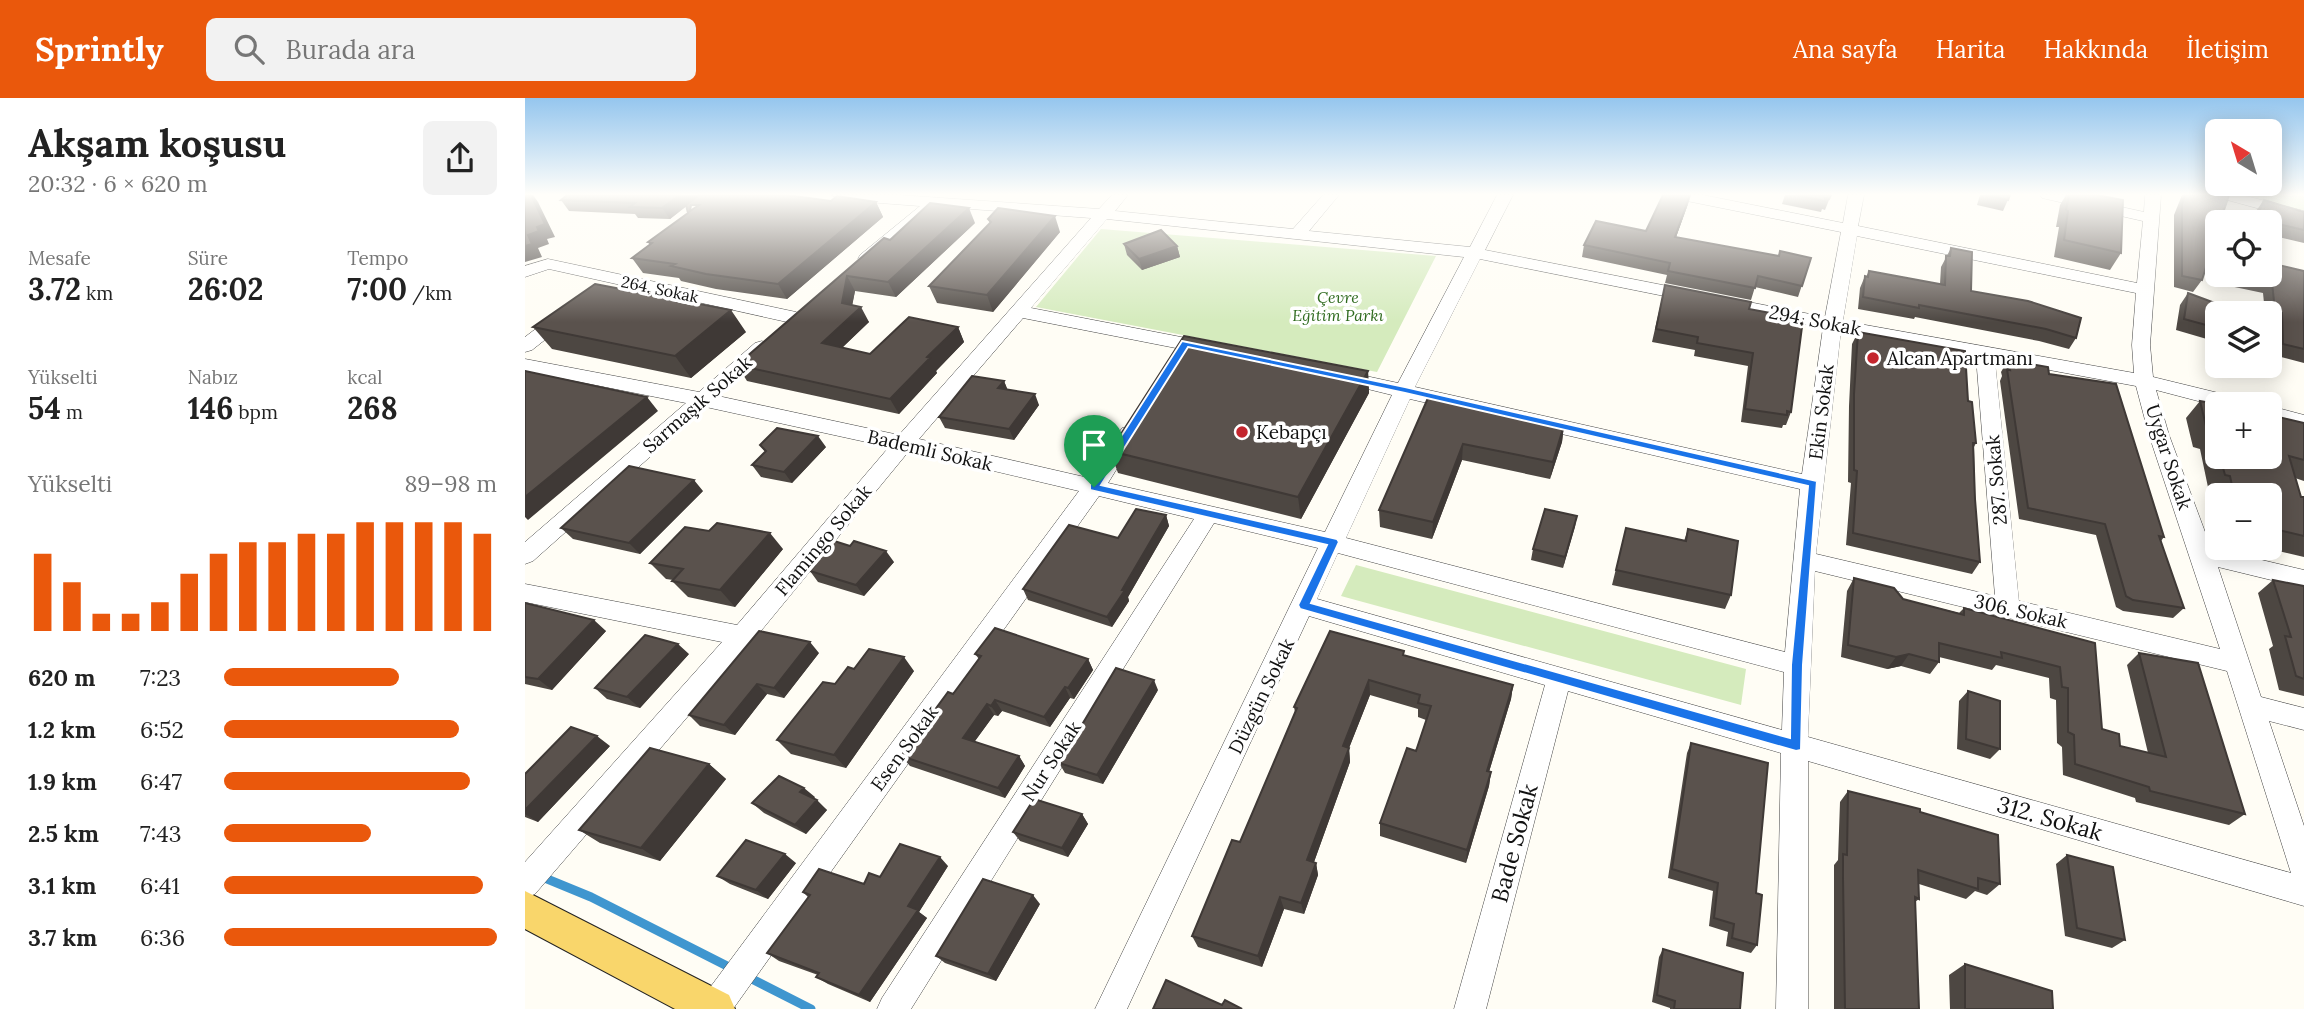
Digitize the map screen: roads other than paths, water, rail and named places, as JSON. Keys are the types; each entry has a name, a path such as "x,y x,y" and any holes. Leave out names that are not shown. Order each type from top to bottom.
{"main road":[{"path":"530,920 719,1002"}],"street":[{"path":"856,268 892,238"},
{"name":"Flamingo Sokak","path":"525,884 742,636 1081,238"},
{"name":"294. Sokak","path":"1331,238 1475,253 1831,324 2144,380 2205,396"},
{"name":"Düzgün Sokak","path":"1111,1009 1405,390 1483,238"},
{"name":"Ekin Sokak","path":"1792,1009 1797,665 1805,560 1831,324 1848,238"},
{"path":"1886,238 2145,290"},
{"name":"Uygar Sokak","path":"2147,238 2141,345 2144,380 2159,435 2203,555 2304,869"},
{"path":"525,346 631,261"},
{"name":"264. Sokak","path":"525,272 548,264 801,314"},
{"path":"1017,311 1212,349"},
{"name":"Sarmaşık Sokak","path":"525,555 801,314"},
{"path":"1171,366 1186,344"},
{"name":"287. Sokak","path":"1985,352 2008,608"},
{"name":"Bademli Sokak","path":"525,365 701,399 904,443 1333,542 1577,609 1797,665"},
{"path":"1315,371 1813,484"},
{"path":"2282,416 2304,422"},
{"name":"Esen Sokak","path":"719,1002 1094,487 1136,421"},
{"name":"Nur Sokak","path":"893,1009 1209,513"},
{"path":"2203,555 2304,579"},
{"name":"306. Sokak","path":"1805,560 2237,663"},
{"path":"525,593 742,636"},
{"name":"312. Sokak","path":"1304,605 2304,891"},
{"name":"Bade Sokak","path":"1470,1009 1559,678"},
{"path":"2251,705 2304,719"}],"waterway":[{"path":"525,870 591,897 733,969"},
{"path":"746,976 811,1009"}],"place":[{"name":"Alcan Apartmanı","path":"1873,358"},
{"name":"Kebapçı","path":"1242,432"}],"park label":[{"name":"Çevre Eğitim Parkı","path":"1338,306"}]}
